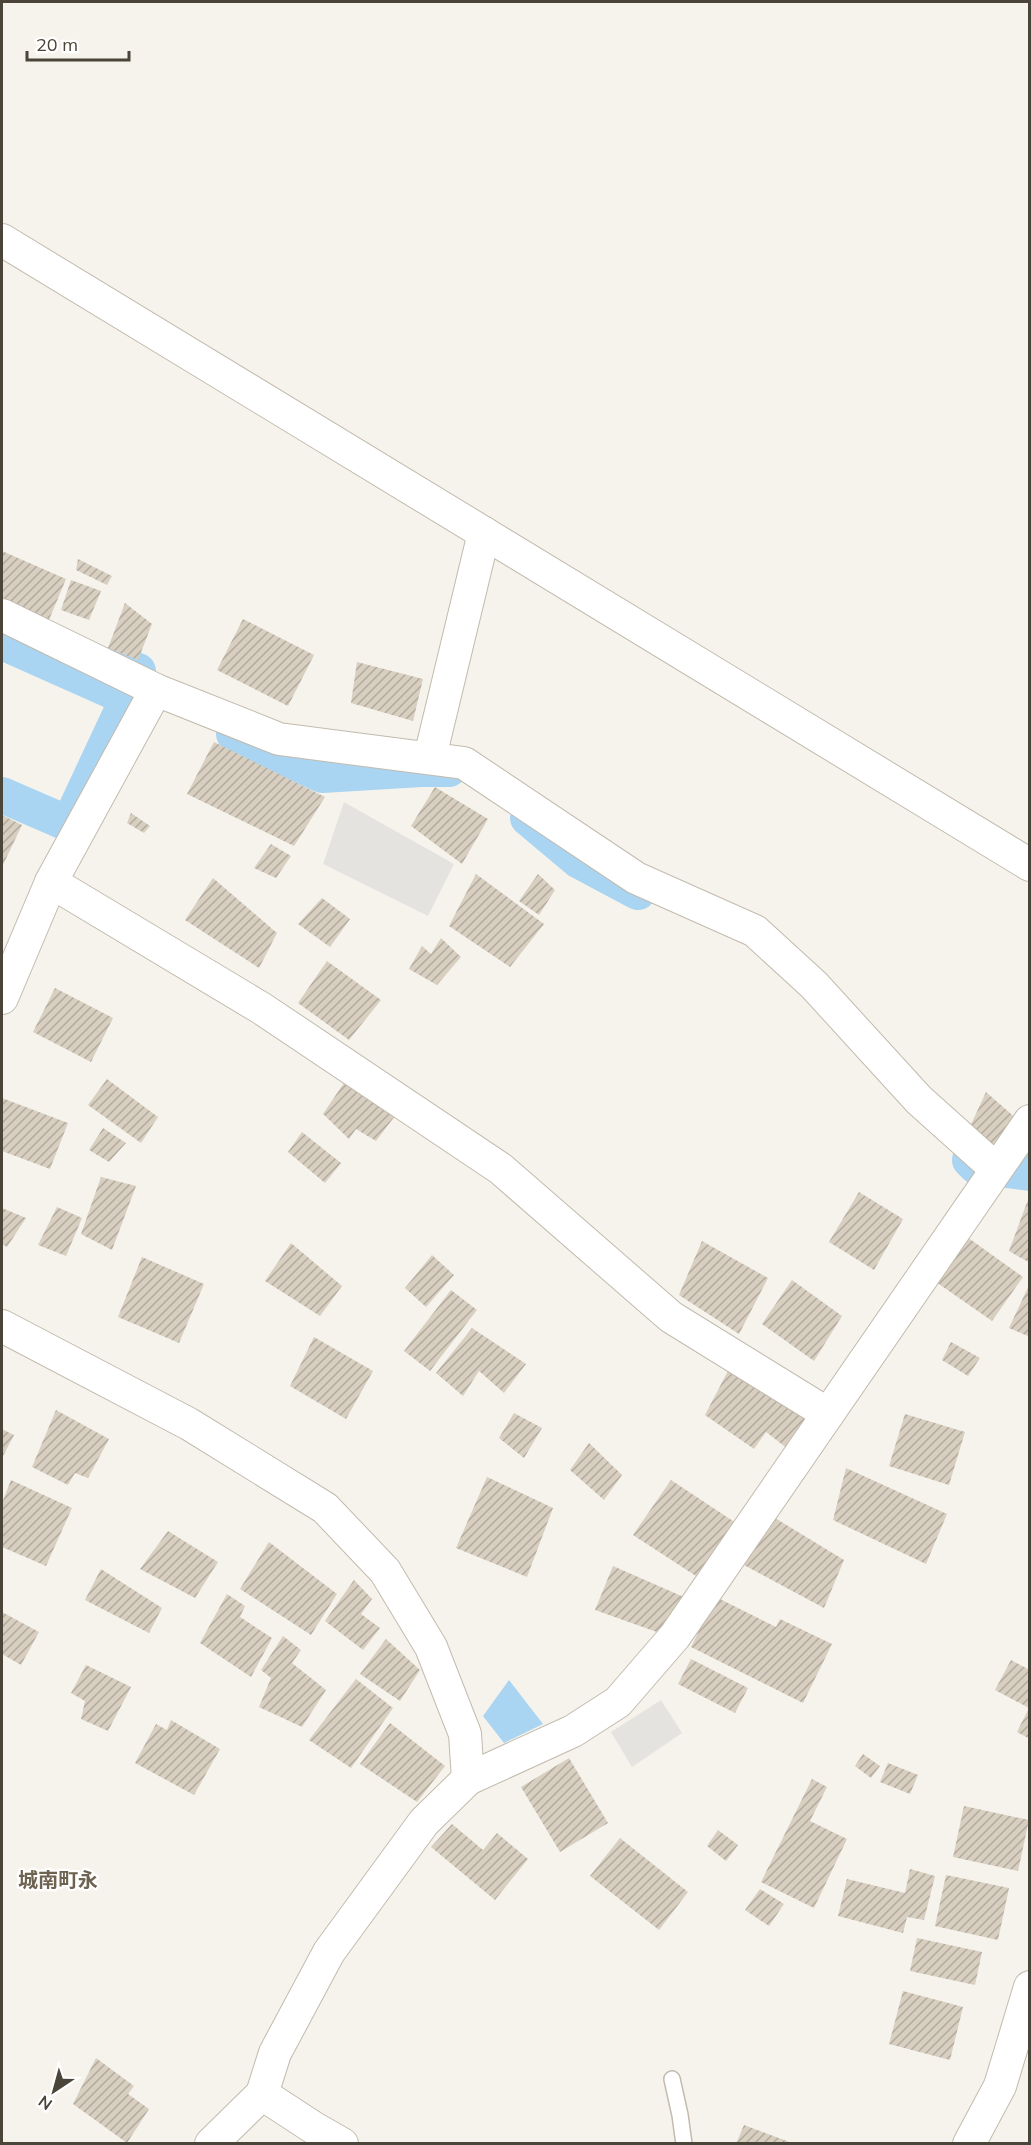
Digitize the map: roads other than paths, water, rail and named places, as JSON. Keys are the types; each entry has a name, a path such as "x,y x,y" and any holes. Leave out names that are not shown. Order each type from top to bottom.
{"street":[{"path":"2,240 1029,865"},
{"path":"430,757 484,533"},
{"path":"2,615 156,690 279,739 464,763 636,878 755,931 814,985 919,1100 996,1169"},
{"path":"2,998 51,882 156,690"},
{"path":"51,882 261,1008 501,1169 671,1317 828,1414"},
{"path":"211,2144 262,2094 274,2053 329,1952 424,1822 468,1779 573,1731 618,1702 675,1636 1029,1120"},
{"path":"2,1326 189,1424 325,1508 385,1571 431,1647 465,1734 468,1779"},
{"path":"969,2144 1000,2086 1029,1987"},
{"path":"262,2094 342,2144"}],"lane":[{"path":"672,2079 684,2144"}],"water":[{"path":"509,1680 543,1724 504,1743 483,1716"}],"waterway":[{"path":"2,642 119,694"},
{"path":"2,795 69,824 126,702 119,694 117,663 138,671"},
{"path":"234,734 322,775 449,769"},
{"path":"528,818 578,860 638,892"},
{"path":"970,1160 976,1166 1030,1173"}],"district":[{"name":"城南町永","path":"58,1879"}]}
